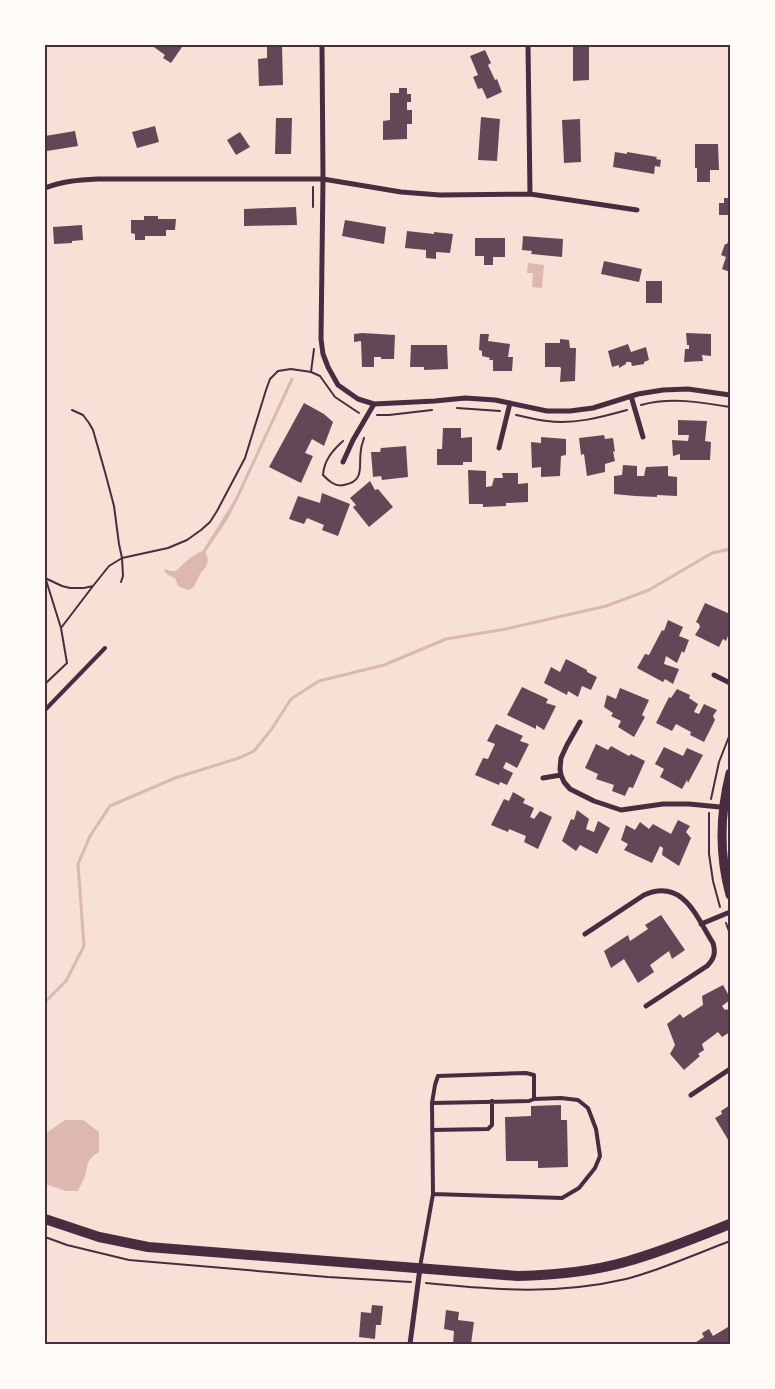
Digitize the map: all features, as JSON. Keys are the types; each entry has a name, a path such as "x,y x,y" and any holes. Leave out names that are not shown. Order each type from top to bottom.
{"main road":[{"path":"45,1219 98,1237 148,1246 518,1276 552,1275 624,1262 674,1246 730,1224"}],"street":[{"path":"322,45 323,179 320,339 328,367 338,385 358,399 374,404 465,398 495,400 547,411 570,411 592,408 631,396 662,390 688,389 730,395"},
{"path":"528,45 530,194"},
{"path":"45,188 76,180 98,179 323,179 401,192 440,195 530,194 637,210"},
{"path":"631,396 643,437"},
{"path":"499,448 510,403"},
{"path":"343,462 352,440 374,404"},
{"path":"714,675 730,683"},
{"path":"580,722 566,745 561,758 560,769 564,782 570,789 594,801 621,810 662,804 689,804 727,808"},
{"path":"730,773 726,791 727,808 722,832 723,860 730,895"},
{"path":"543,778 562,775"},
{"path":"585,934 653,891 670,891 679,895 687,902 715,949 712,960 707,966 646,1006"},
{"path":"701,924 730,912"},
{"path":"691,1095 730,1068"},
{"path":"410,1344 420,1267"}],"lane":[{"path":"45,710 106,648"},
{"path":"420,1267 433,1194 432,1103 434,1085 438,1076 526,1073 534,1075 534,1098"},
{"path":"432,1103 492,1102 529,1100 534,1098 578,1100 588,1108 596,1129 600,1156 595,1168 579,1188 562,1198 433,1194"},
{"path":"432,1130 488,1129 492,1125 492,1102"}],"path":[{"path":"61,628 109,566 122,558 180,544 210,522 232,485 245,458 270,379 278,371 291,369 315,373 320,376 335,398 359,414 357,420"},
{"path":"457,408 494,410 548,422"},
{"path":"72,410 83,415 93,430 114,506 122,558 123,576 121,582"},
{"path":"375,416 432,410"},
{"path":"347,436 333,449 323,467 323,474 330,482 341,486 357,480 361,470 361,449 365,436"},
{"path":"46,579 70,588 93,586"},
{"path":"45,684 67,663 61,628 46,579"}],"shaded area":[{"path":"528,263 544,265 542,288 532,287 533,273 527,273"},
{"path":"205,550 208,560 206,567 200,574 194,587 188,590 178,586 175,578 164,571 165,569 176,571 186,561"},
{"path":"65,1120 83,1120 99,1132 99,1152 89,1162 78,1191 66,1191 45,1184 45,1134"}],"building":[{"path":"151,45 179,45 182,47 171,63 163,58 165,55"},
{"path":"267,45 282,45 283,85 259,86 258,59 267,58"},
{"path":"573,46 589,46 589,80 573,81"},
{"path":"485,50 491,63 488,65 495,80 497,79 502,92 487,99 482,88 478,89 473,77 478,75 470,56"},
{"path":"399,88 407,88 407,94 411,94 411,102 407,102 407,110 412,110 412,124 407,124 407,139 383,140 383,121 390,120 390,93 399,93"},
{"path":"481,117 500,119 497,161 478,160"},
{"path":"276,118 292,118 291,154 275,154"},
{"path":"580,119 581,162 564,163 562,120"},
{"path":"155,126 159,142 137,148 132,132"},
{"path":"75,131 78,146 47,151 45,136"},
{"path":"240,132 250,147 236,155 227,140"},
{"path":"695,144 718,144 719,170 710,170 710,182 697,182"},
{"path":"615,152 657,157 656,159 661,160 660,167 655,166 654,174 613,167"},
{"path":"728,188 730,188 730,215 719,215 719,203 724,203 724,198 728,198"},
{"path":"296,207 297,225 244,226 244,209"},
{"path":"144,216 158,216 158,219 176,219 175,230 166,230 166,236 145,236 145,240 135,240 135,234 131,233 131,220 144,220"},
{"path":"345,220 386,227 384,244 342,236"},
{"path":"82,225 83,240 54,244 53,227"},
{"path":"407,231 453,234 450,253 436,252 436,259 426,258 426,250 405,248"},
{"path":"523,236 563,239 562,257 531,254 532,251 522,250"},
{"path":"730,237 730,272 722,269 726,257 721,255"},
{"path":"475,238 505,238 505,257 493,257 493,265 484,265 484,256 475,256"},
{"path":"604,261 642,269 639,282 601,274"},
{"path":"646,281 662,281 662,303 646,303"},
{"path":"686,333 711,334 711,356 702,355 703,361 684,362 685,349 689,349"},
{"path":"354,334 395,335 394,359 374,357 374,367 362,367 361,341 354,342"},
{"path":"480,334 489,334 488,341 510,344 508,357 513,357 512,371 493,371 493,360 482,356 482,351 479,350"},
{"path":"560,339 569,340 570,348 576,348 575,381 560,382 560,367 545,367 545,343 560,343"},
{"path":"628,344 631,352 646,347 649,360 644,362 644,364 632,366 631,362 626,362 626,364 619,368 619,365 612,367 608,351"},
{"path":"411,345 447,345 448,369 424,370 424,367 410,367"},
{"path":"304,403 324,414 333,422 324,446 312,439 305,453 313,456 301,483 269,467"},
{"path":"678,420 707,421 705,441 711,442 710,460 680,460 680,454 673,456 672,440 688,441 689,435 678,435"},
{"path":"443,428 461,428 461,438 472,437 472,462 463,462 463,465 437,465 437,449 442,449"},
{"path":"604,435 605,439 613,438 615,461 605,464 605,472 587,476 584,454 581,455 579,438"},
{"path":"541,437 566,439 566,455 561,456 560,476 541,477 541,467 532,468 531,442 541,443"},
{"path":"406,446 408,477 382,480 381,476 373,477 371,452 380,452 381,448"},
{"path":"623,465 637,466 637,476 644,476 646,467 668,466 668,476 677,477 677,496 657,495 657,497 614,494 614,476 622,475"},
{"path":"468,470 486,471 486,487 492,486 494,478 503,478 502,473 518,473 518,484 528,483 528,502 506,503 506,506 483,507 483,504 469,504"},
{"path":"370,481 375,490 378,489 393,507 369,527 353,507 356,505 350,498"},
{"path":"322,493 350,504 338,536 322,530 324,525 307,518 304,524 289,519 298,496 320,503"},
{"path":"705,603 730,614 730,631 726,641 723,639 719,647 695,635 700,627 696,622"},
{"path":"668,620 683,627 679,636 689,640 684,653 682,651 677,663 666,656 664,664 679,669 673,684 665,679 663,682 637,668 645,654 649,655 662,630 664,631"},
{"path":"566,659 597,677 591,690 582,686 578,697 568,691 567,695 544,683 551,667 560,672"},
{"path":"522,687 548,699 546,703 556,706 544,730 536,725 536,729 507,715"},
{"path":"620,688 649,700 642,715 645,717 634,737 618,727 621,721 611,716 613,713 604,707 607,695 616,699"},
{"path":"677,689 690,695 689,698 698,704 694,712 699,714 704,704 717,710 713,716 715,720 704,742 690,735 691,732 676,724 672,731 656,723 669,697 671,698"},
{"path":"496,724 523,736 520,741 529,744 517,768 506,762 503,768 513,773 507,785 500,782 499,785 475,775 483,758 488,759 495,744 487,741"},
{"path":"596,744 608,750 611,746 629,756 631,754 645,761 633,788 629,787 625,796 612,791 614,785 596,779 598,774 585,768"},
{"path":"664,747 683,756 687,748 703,755 688,783 687,780 682,789 660,777 664,769 655,764"},
{"path":"513,792 525,799 523,803 534,808 530,817 534,819 540,811 552,817 538,849 524,842 526,836 509,829 508,832 491,825 504,799 509,801"},
{"path":"577,810 589,819 586,829 594,832 598,821 610,828 597,854 580,845 576,851 562,841 571,819 574,820"},
{"path":"678,820 690,826 686,832 691,838 679,866 662,855 663,848 660,846 652,863 624,850 628,844 621,840 626,825 635,830 640,822 649,829 653,824 671,834"},
{"path":"661,915 685,950 672,959 669,951 650,965 654,972 638,983 624,959 611,968 604,951 628,935 630,941 648,929 645,925"},
{"path":"723,985 728,994 730,993 730,1000 722,1006 730,1014 730,1032 722,1037 718,1032 702,1044 704,1050 698,1054 700,1056 684,1070 670,1054 675,1045 667,1024 680,1014 683,1018 703,1005 702,996"},
{"path":"561,1105 561,1120 567,1120 568,1167 538,1168 538,1161 506,1161 505,1117 531,1116 531,1106"},
{"path":"730,1105 730,1143 715,1118 722,1114 721,1111"},
{"path":"372,1305 383,1306 381,1325 376,1325 375,1339 359,1337 361,1312 371,1313"},
{"path":"446,1310 459,1312 458,1320 474,1322 471,1344 453,1344 454,1331 444,1329"},
{"path":"728,1327 730,1329 730,1344 693,1344 704,1337 702,1333 709,1329 713,1336"}],"waterway":[{"path":"292,379 236,500 205,550 225,521 236,500 292,379"},
{"path":"45,1002 66,981 84,946 78,864 90,836 110,806 175,778 239,758 254,751 271,730 291,699 319,681 384,665 446,639 506,629 606,606 649,590 712,553 730,549"}]}
